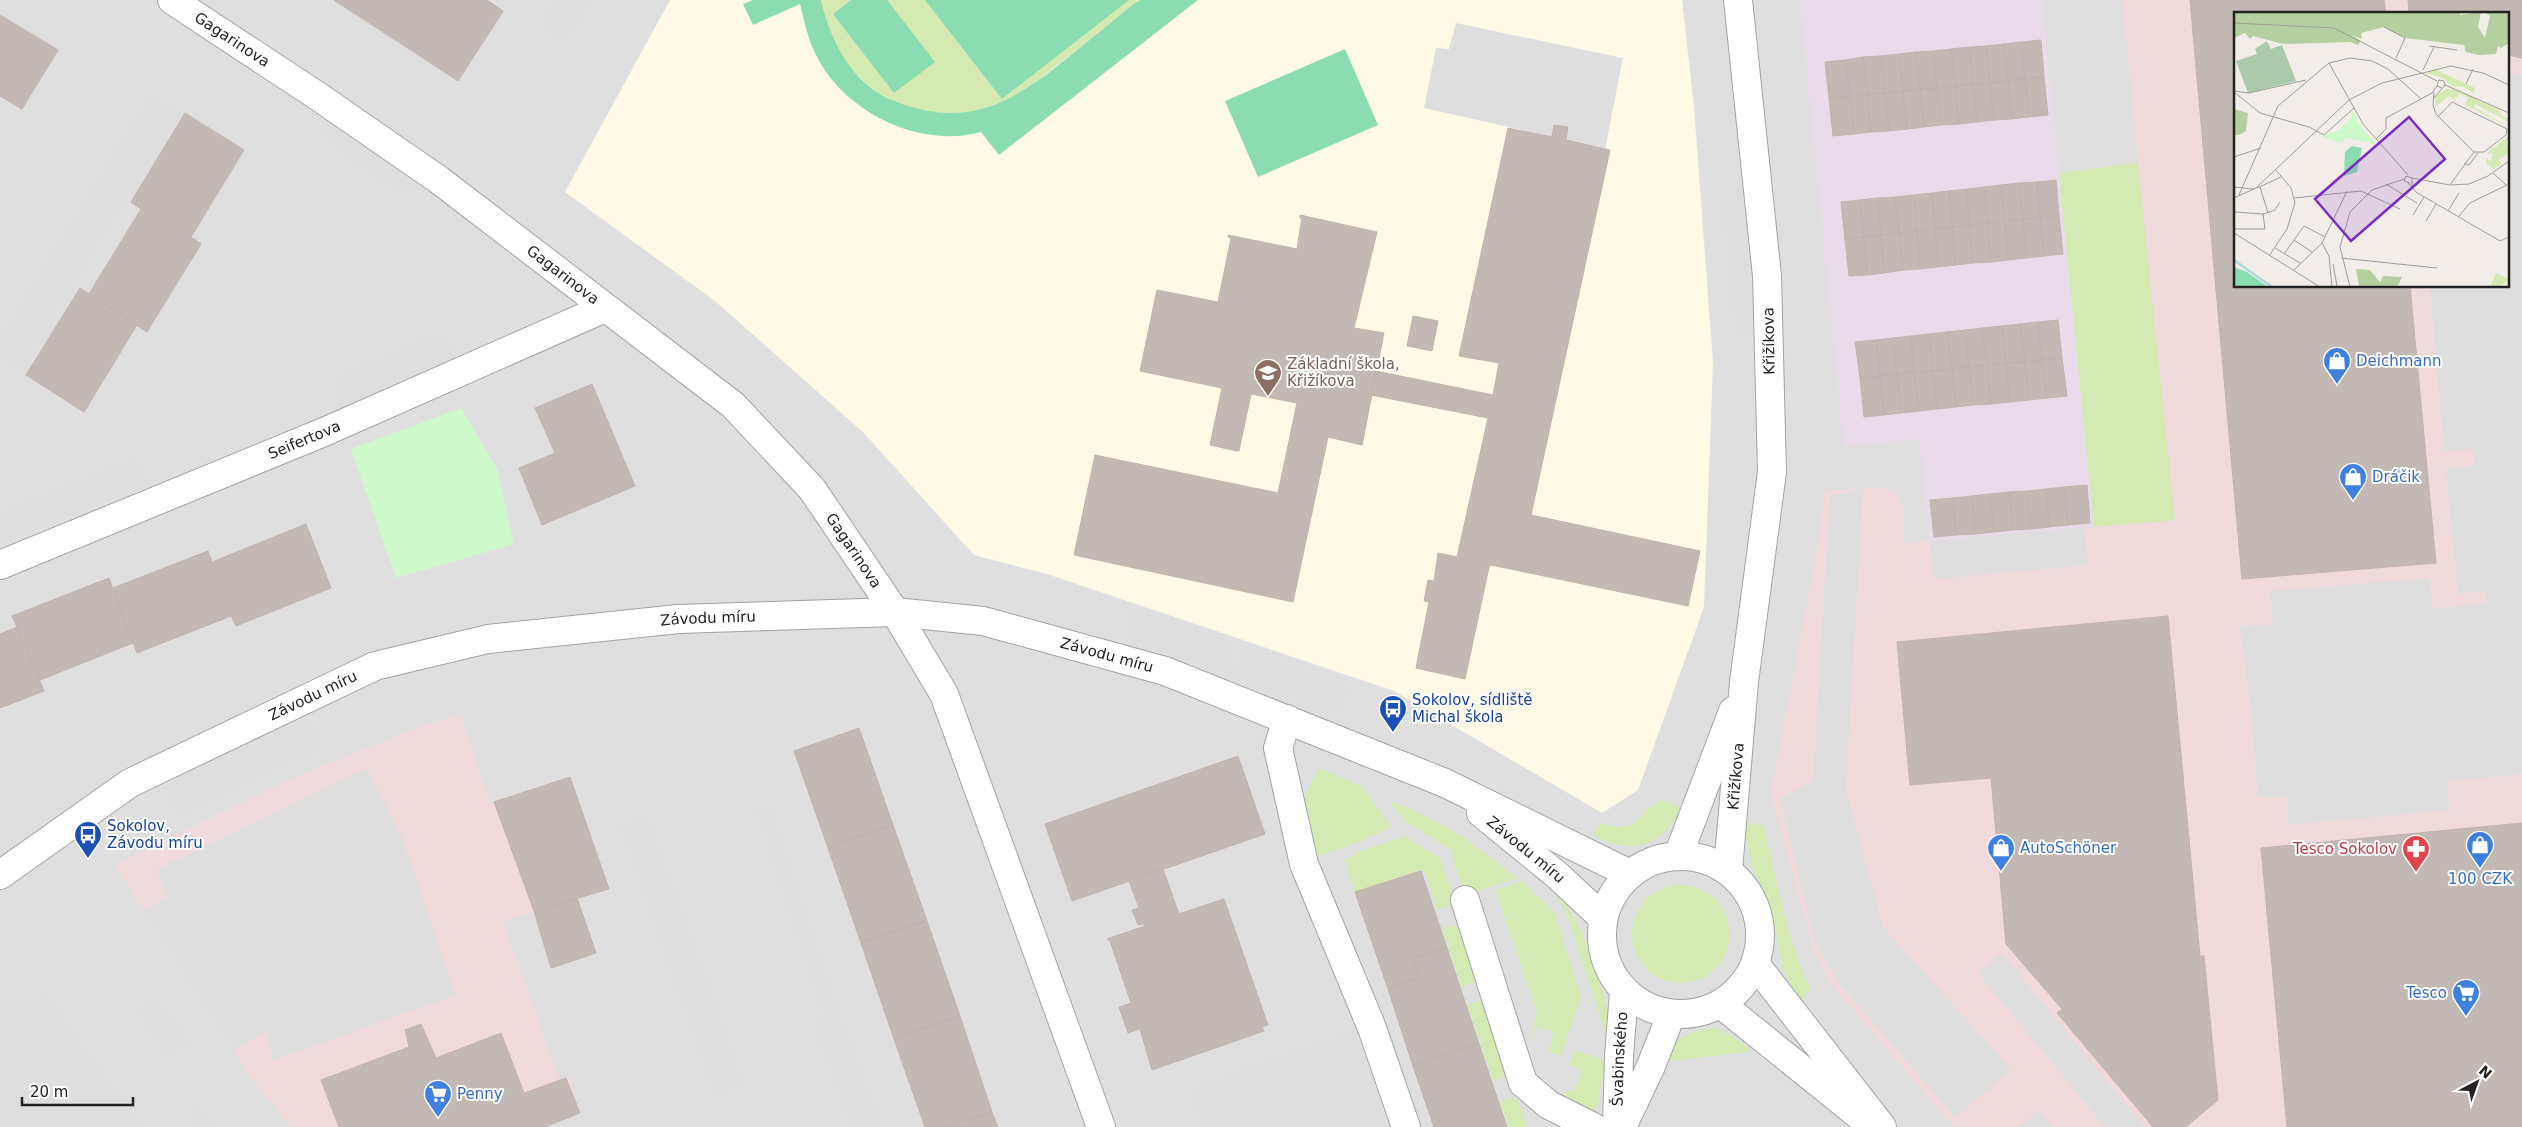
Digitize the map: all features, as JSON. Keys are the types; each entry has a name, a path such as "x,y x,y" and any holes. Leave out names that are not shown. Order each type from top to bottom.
{"street":[{"name":"Gagarinova","path":"172,0 319,96 439,180 733,405 812,489 895,612 944,694 1101,1127"},
{"name":"Křižíkova","path":"1728,870 1744,682 1772,472 1767,276 1738,0"},
{"name":"Seifertova","path":"0,565 324,432 605,308"},
{"name":"Závodu míru","path":"0,875 130,783 375,666 488,639 669,620 895,612 983,621 1165,670 1445,783 1630,874"},
{"name":"Křižíkova","path":"1678,856 1744,682"},
{"path":"1287,719 1278,748 1304,864 1372,1028 1406,1127"},
{"name":"Závodu míru","path":"1445,783 1557,875 1603,918"},
{"path":"1678,856 1705,859 1728,870 1747,890 1759,913 1762,939 1756,965 1742,988 1722,1004 1698,1014 1671,1015 1646,1007 1624,992 1609,970 1602,945 1603,918 1613,894 1630,874 1653,860 1678,856"},
{"path":"1465,900 1523,1083 1550,1105 1593,1127"},
{"path":"1756,965 1882,1127"},
{"name":"Švabinského","path":"1616,1127 1624,992"},
{"path":"1722,1004 1873,1127"},
{"name":"Švabinského","path":"1622,1127 1651,1066 1671,1015"}],"shaded area":[{"path":"0,0 2522,0 2522,1127 0,1127"},
{"path":"554,0 590,0 566,42 539,26"},
{"name":"Základní škola, Křižíkova","path":"670,0 1682,0 1694,107 1713,363 1704,607 1638,790 1602,813 1394,691 1050,575 974,555 863,432 715,301 565,192"},
{"path":"1800,0 2042,0 2094,527 1930,541 1920,439 1844,446"},
{"path":"2122,0 2522,0 2522,1127 1954,1127 1830,982 1814,952 1771,793 1817,551 1825,491 1887,488 1898,497 1903,506 1904,543 2175,520"},
{"path":"1456,23 1623,58 1605,149 1424,108 1436,48 1449,49"},
{"path":"2510,72 2522,75 2522,774 2448,781 2449,810 2288,825 2288,797 2258,797 2252,718 2240,626 2273,625 2270,591 2429,578 2433,609 2487,603 2485,591 2458,594 2446,468 2475,466 2473,449 2444,451 2430,288 2510,288"},
{"path":"151,94 180,112 21,368 0,355 0,338"},
{"path":"321,116 415,189 393,190 327,141"},
{"path":"1742,196 1751,340 1736,332 1723,203"},
{"path":"436,335 459,355 336,408 339,375"},
{"path":"137,458 148,484 0,542 0,512"},
{"path":"1863,489 1846,789 1883,927 2011,1069 1956,1118 1837,981 1815,941 1780,798 1813,781 1830,496"},
{"path":"2084,527 2088,565 1934,579 1930,541"},
{"path":"1134,609 1233,643 1225,664 1226,668 1232,671 1236,667 1244,647 1349,689 1338,715 1124,635"},
{"path":"461,714 490,803 494,802 534,911 503,922 560,1080 570,1076 580,1113 545,1127 291,1127 249,1075 115,865 291,779 424,725"},
{"path":"309,719 323,747 178,818 164,789"},
{"path":"367,768 401,835 455,995 273,1061 266,1031 234,1051 144,910 169,897 156,870"},
{"path":"755,804 773,813 840,1014 880,1123 870,1127 851,1127 814,1024 825,1020"},
{"path":"648,816 743,1084 715,1094 620,825"},
{"path":"1495,890 1537,1012 1524,1053 1465,900"},
{"path":"2002,953 2145,1127 2105,1127 1978,973"},
{"path":"49,997 141,1127 0,1127 0,1008 11,999"},
{"path":"156,997 190,1041 169,1057 136,1012"},
{"path":"1353,1031 1386,1127 1203,1127 1190,1089"},
{"path":"198,1103 215,1127 198,1127 187,1111"},
{"path":"2039,1110 2053,1127 2019,1127"}],"green space":[{"path":"753,0 821,0 825,16 838,47 856,74 868,85 882,95 897,102 929,111 958,113 984,108 1008,99 1032,85 1127,9 1141,0 1198,0 999,155 981,132 957,136 933,135 909,130 886,121 864,109 845,93 829,75 816,55 808,36 800,4 753,25 743,4"},
{"path":"821,0 1141,0 1022,92 997,106 978,112 958,115 937,114 917,110 879,93 863,81 849,66 839,51"},
{"path":"851,0 887,0 935,62 894,93 833,14"},
{"path":"925,0 1129,0 1002,99"},
{"path":"1345,49 1378,125 1258,177 1225,101"},
{"path":"2138,163 2175,520 2094,527 2059,173"},
{"path":"461,408 497,469 514,544 396,578 351,449"},
{"path":"1320,768 1361,786 1392,827 1352,845 1314,857 1303,806 1308,788"},
{"path":"1661,800 1682,807 1665,832 1655,839 1645,844 1633,846 1607,842 1593,835 1601,823 1623,827 1636,822"},
{"path":"1392,801 1428,817 1466,839 1518,878 1465,895 1450,849 1407,822 1391,804"},
{"path":"1746,822 1764,826 1789,930 1802,971 1811,990 1799,1001 1783,968 1772,911 1752,865 1746,838"},
{"path":"1405,836 1440,858 1455,903 1438,910 1424,869 1355,892 1345,859 1355,855 1355,853"},
{"path":"1522,881 1555,913 1581,997 1561,1056 1549,1052 1554,1031 1535,1027 1528,1047 1537,1012 1495,890"},
{"path":"1681,885 1700,889 1716,899 1726,915 1730,934 1726,953 1716,969 1700,979 1681,983 1662,979 1646,969 1636,953 1632,934 1636,915 1646,899 1662,889"},
{"path":"1556,893 1565,902 1582,932 1606,1002 1610,1033 1607,1038 1565,909 1555,895"},
{"path":"1453,925 1459,927 1477,977 1475,982 1462,987 1443,929"},
{"path":"1481,1000 1485,1002 1507,1075 1494,1082 1468,1005"},
{"path":"1714,1028 1750,1048 1748,1052 1672,1061 1667,1059 1670,1051 1685,1036 1698,1030"},
{"path":"1575,1050 1605,1060 1598,1105 1592,1112 1564,1101 1567,1090 1574,1092 1582,1069 1569,1065"},
{"path":"1510,1098 1518,1100 1527,1127 1509,1127 1500,1102"}],"building":[{"path":"334,0 487,0 503,11 458,81"},
{"path":"2190,0 2384,0 2386,12 2234,12 2234,288 2410,288 2436,563 2242,579"},
{"path":"2408,0 2522,0 2522,58 2510,55 2510,12 2409,12"},
{"path":"0,15 58,50 22,109 0,96"},
{"path":"2041,40 2044,77 2025,79 2021,42"},
{"path":"2021,42 2025,79 2008,81 2004,44"},
{"path":"2004,44 2008,81 1990,83 1986,46"},
{"path":"1986,46 1990,83 1973,84 1969,47"},
{"path":"1969,47 1973,84 1955,86 1951,49"},
{"path":"1951,49 1955,86 1937,88 1933,51"},
{"path":"1933,51 1937,88 1920,89 1916,52"},
{"path":"1916,52 1920,89 1903,91 1899,54"},
{"path":"1899,54 1903,91 1885,93 1881,56"},
{"path":"1881,56 1885,93 1867,94 1863,57"},
{"path":"1863,57 1867,94 1850,96 1845,60"},
{"path":"1845,60 1850,96 1829,98 1825,62"},
{"path":"2044,77 2048,115 2029,117 2025,79"},
{"path":"2025,79 2029,117 2011,119 2008,81"},
{"path":"2008,81 2011,119 1994,120 1990,83"},
{"path":"1990,83 1994,120 1977,122 1973,84"},
{"path":"1973,84 1977,122 1959,124 1955,86"},
{"path":"1955,86 1959,124 1941,125 1937,88"},
{"path":"1937,88 1941,125 1924,127 1920,89"},
{"path":"1920,89 1924,127 1907,129 1903,91"},
{"path":"1903,91 1907,129 1889,131 1885,93"},
{"path":"1885,93 1889,131 1871,132 1867,94"},
{"path":"1867,94 1871,132 1854,134 1850,96"},
{"path":"1850,96 1854,134 1833,136 1829,98"},
{"path":"185,113 244,150 191,237 201,244 147,332 89,294 141,209 131,202"},
{"path":"1554,125 1568,127 1566,140 1610,150 1531,515 1700,551 1688,606 1491,565 1489,567 1465,679 1416,668 1429,602 1424,601 1428,580 1434,581 1438,553 1457,557 1488,418 1371,395 1376,371 1493,395 1499,363 1459,356 1508,128 1552,137"},
{"path":"2056,180 2059,215 2040,218 2037,182"},
{"path":"2037,182 2040,218 2023,219 2019,183"},
{"path":"2019,183 2023,219 2005,221 2001,185"},
{"path":"2001,185 2005,221 1987,223 1984,187"},
{"path":"1984,187 1987,223 1969,225 1967,189"},
{"path":"1967,189 1969,225 1952,227 1949,191"},
{"path":"1949,191 1952,227 1935,229 1932,193"},
{"path":"1932,193 1935,229 1917,231 1914,195"},
{"path":"1914,195 1917,231 1899,233 1895,197"},
{"path":"1895,197 1899,233 1881,235 1878,198"},
{"path":"1878,198 1881,235 1864,237 1860,200"},
{"path":"1860,200 1864,237 1845,239 1841,202"},
{"path":"1300,215 1377,232 1354,328 1384,333 1362,445 1328,437 1293,602 1074,555 1095,455 1278,493 1297,403 1251,394 1239,451 1237,451 1210,445 1222,388 1140,371 1157,290 1218,302 1231,238 1228,235 1297,249 1302,218 1300,218"},
{"path":"2059,215 2063,254 2044,256 2040,218"},
{"path":"2040,218 2044,256 2026,258 2023,219"},
{"path":"2023,219 2026,258 2008,260 2005,221"},
{"path":"2005,221 2008,260 1991,262 1987,223"},
{"path":"1987,223 1991,262 1973,263 1969,225"},
{"path":"1969,225 1973,263 1955,265 1952,227"},
{"path":"1952,227 1955,265 1938,267 1935,229"},
{"path":"1935,229 1938,267 1920,269 1917,231"},
{"path":"1917,231 1920,269 1903,270 1899,233"},
{"path":"1899,233 1903,270 1884,273 1881,235"},
{"path":"1881,235 1884,273 1867,275 1864,237"},
{"path":"1864,237 1867,275 1849,276 1845,239"},
{"path":"80,288 137,325 84,412 26,375"},
{"path":"1413,316 1438,321 1432,351 1407,346"},
{"path":"2058,320 2062,358 2042,360 2038,322"},
{"path":"2038,322 2042,360 2025,362 2020,324"},
{"path":"2020,324 2025,362 2006,363 2002,326"},
{"path":"2002,326 2006,363 1987,365 1982,328"},
{"path":"1982,328 1987,365 1969,367 1965,330"},
{"path":"1965,330 1969,367 1952,369 1947,332"},
{"path":"1947,332 1952,369 1933,371 1929,334"},
{"path":"1929,334 1933,371 1914,372 1911,336"},
{"path":"1911,336 1914,372 1897,374 1893,338"},
{"path":"1893,338 1897,374 1880,376 1876,340"},
{"path":"1876,340 1880,376 1860,378 1855,342"},
{"path":"2062,358 2067,396 2047,398 2042,360"},
{"path":"2042,360 2047,398 2029,400 2025,362"},
{"path":"2025,362 2029,400 2010,402 2006,363"},
{"path":"2006,363 2010,402 1991,404 1987,365"},
{"path":"1987,365 1991,404 1973,405 1969,367"},
{"path":"1969,367 1973,405 1956,407 1952,369"},
{"path":"1952,369 1956,407 1937,409 1933,371"},
{"path":"1933,371 1937,409 1919,411 1914,372"},
{"path":"1914,372 1919,411 1901,413 1897,374"},
{"path":"1897,374 1901,413 1884,415 1880,376"},
{"path":"1880,376 1884,415 1864,417 1860,378"},
{"path":"592,384 635,486 542,525 519,468 555,453 535,408"},
{"path":"2087,485 2090,523 2068,525 2064,487"},
{"path":"2064,487 2068,525 2049,527 2046,489"},
{"path":"2046,489 2049,527 2031,529 2027,491"},
{"path":"2027,491 2031,529 2013,530 2009,492"},
{"path":"2009,492 2013,530 1994,532 1990,494"},
{"path":"1990,494 1994,532 1975,534 1972,496"},
{"path":"1972,496 1975,534 1956,535 1953,498"},
{"path":"1953,498 1956,535 1934,537 1930,500"},
{"path":"306,524 331,588 236,626 231,616 137,653 113,588 208,551 212,562"},
{"path":"109,578 133,643 40,680 12,616"},
{"path":"2168,616 2200,956 2204,956 2218,1100 2186,1127 2153,1127 2057,1013 2062,1009 2006,944 1991,778 1910,785 1897,642"},
{"path":"17,627 44,691 0,708 0,634"},
{"path":"859,728 893,825 828,848 794,751"},
{"path":"1238,756 1265,834 1072,901 1045,824"},
{"path":"570,777 609,889 534,911 494,802"},
{"path":"2522,823 2522,1127 2287,1127 2261,848"},
{"path":"893,825 927,921 861,943 828,848"},
{"path":"1163,869 1179,914 1224,899 1268,1025 1262,1027 1264,1031 1152,1070 1140,1029 1128,1033 1119,1007 1131,1003 1110,941 1107,939 1145,926 1144,924 1138,925 1132,910 1139,908 1129,881"},
{"path":"1421,871 1447,948 1413,959 1420,978 1388,989 1355,892"},
{"path":"577,898 596,953 551,968 534,911"},
{"path":"927,921 960,1016 894,1039 861,943"},
{"path":"1447,948 1479,1044 1413,1066 1388,989 1420,978 1413,959"},
{"path":"960,1016 992,1112 947,1127 925,1127 894,1039"},
{"path":"421,1024 436,1058 501,1033 524,1093 566,1078 580,1113 545,1127 339,1127 321,1080 409,1047 405,1030"},
{"path":"1479,1044 1507,1127 1434,1127 1413,1066"},
{"path":"992,1112 998,1127 947,1127"}],"place":[{"name":"Deichmann","path":"2337,385"},
{"name":"Základní škola, Křižíkova","path":"1268,397"},
{"name":"Dráčik","path":"2353,501"},
{"name":"Sokolov, sídliště Michal škola","path":"1393,733"},
{"name":"Sokolov, Závodu míru","path":"88,859"},
{"name":"100 CZK","path":"2480,869"},
{"name":"AutoSchöner","path":"2001,872"},
{"name":"Tesco Sokolov","path":"2416,873"},
{"name":"Tesco","path":"2466,1017"},
{"name":"Penny","path":"438,1118"}]}
